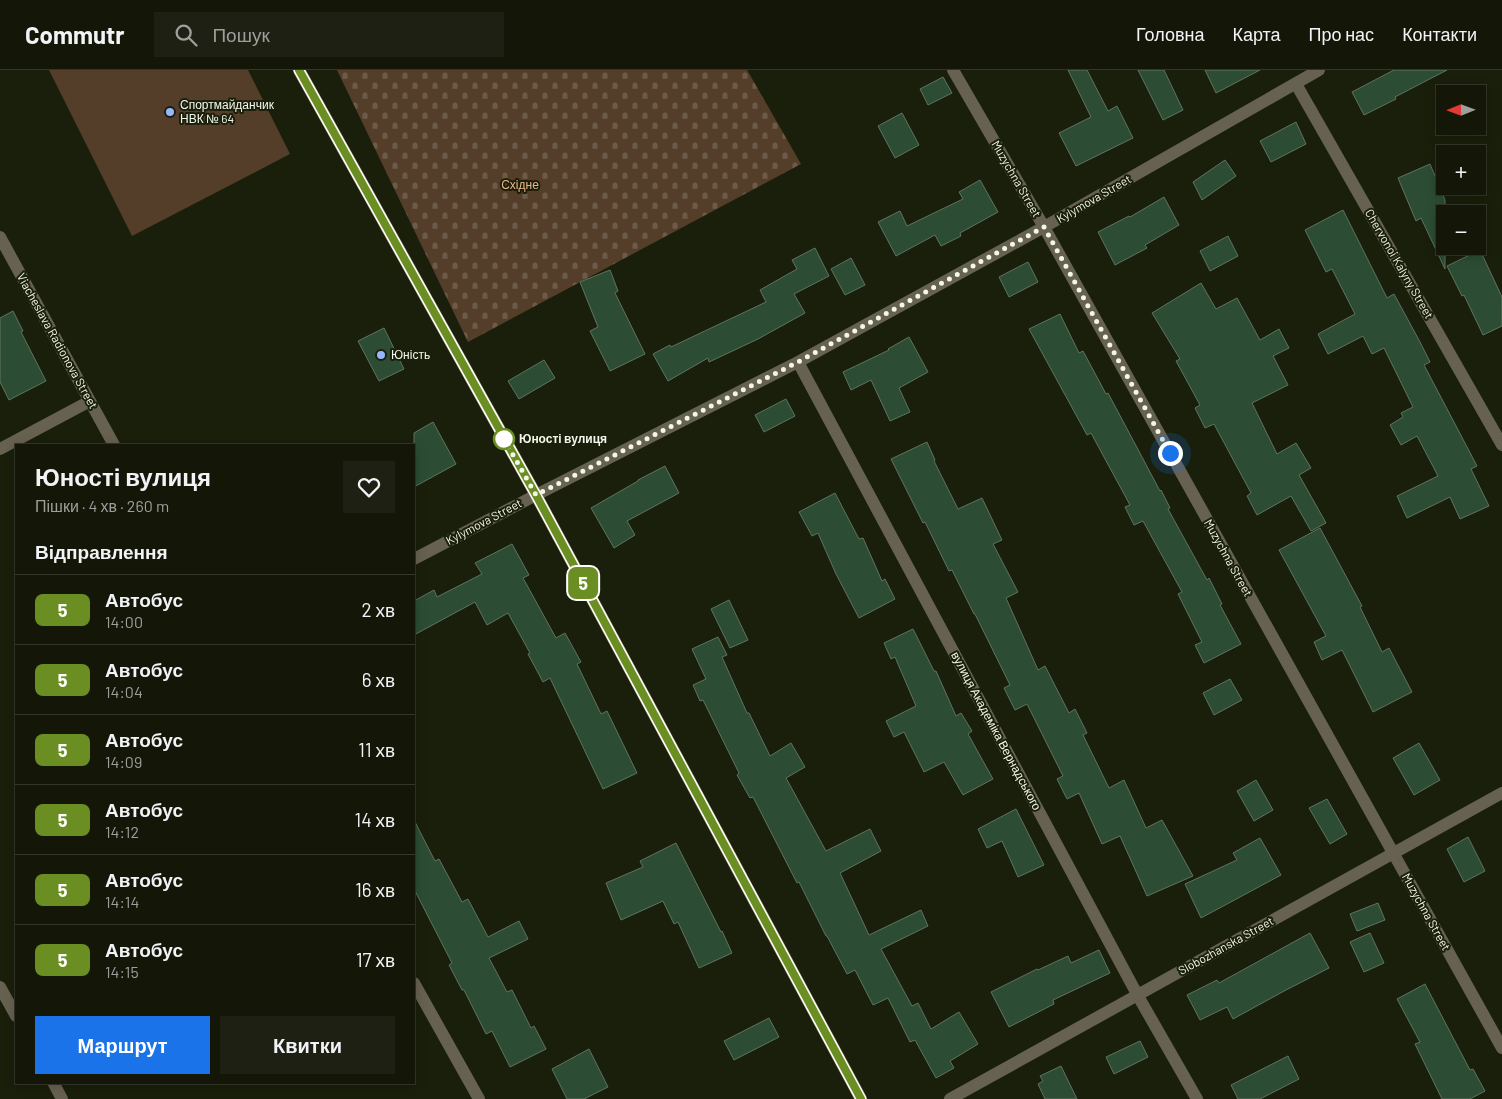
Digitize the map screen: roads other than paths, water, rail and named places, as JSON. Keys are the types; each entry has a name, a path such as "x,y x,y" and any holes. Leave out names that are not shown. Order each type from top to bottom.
{"street":[{"path":"299,70 536,495 861,1099"},
{"name":"Muzychna Street","path":"953,70 1044,227 1502,1048"},
{"name":"Kylymova Street","path":"415,558 798,362 1044,227 1319,70"},
{"name":"Chervonoi Kalyny Street","path":"1296,84 1502,445"},
{"name":"Viacheslava Radionova Street","path":"0,237 113,444"},
{"name":"вулиця Академіка Вернадського","path":"798,362 1138,996 1196,1099"},
{"path":"0,449 90,401"},
{"name":"Slobozhanska Street","path":"950,1099 1502,793"},
{"path":"415,985 479,1099"},
{"path":"0,987 15,1014"},
{"path":"54,1084 62,1099"}],"place":[{"name":"Спортмайданчик НВК № 64","path":"170,112"},
{"name":"Юність","path":"381,355"},
{"name":"Юності вулиця","path":"504,439"}],"park label":[{"name":"Східне","path":"520,185"}]}
